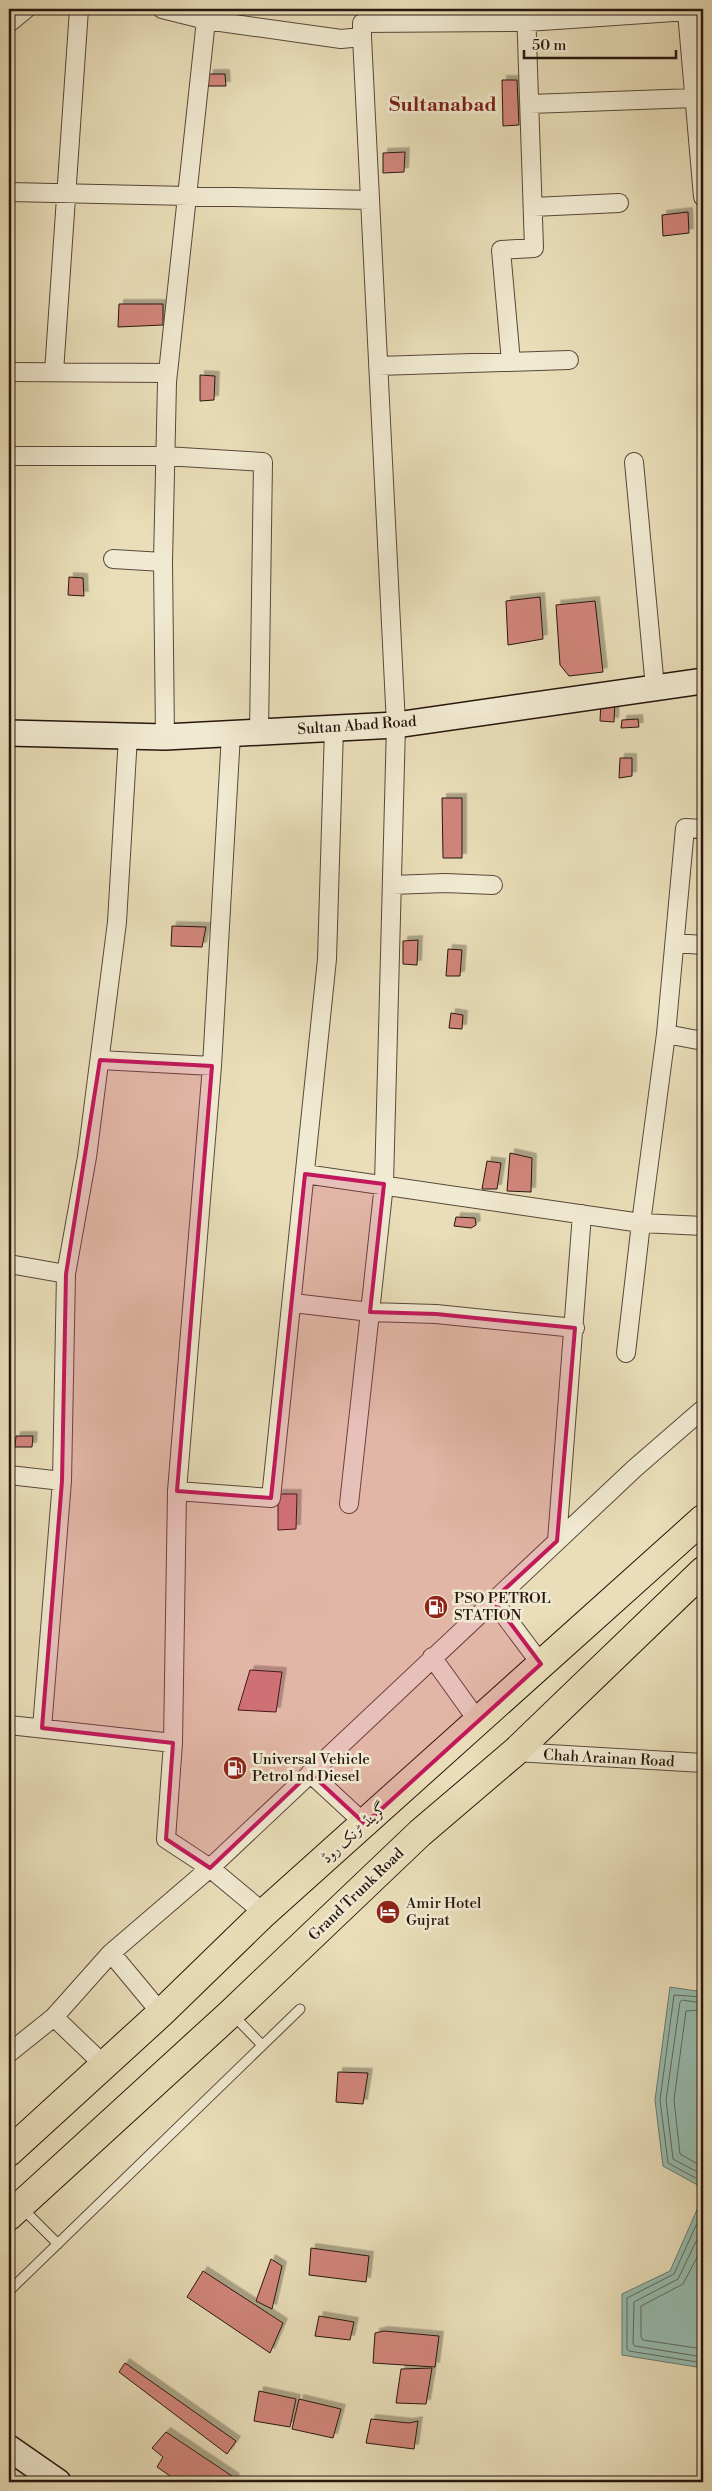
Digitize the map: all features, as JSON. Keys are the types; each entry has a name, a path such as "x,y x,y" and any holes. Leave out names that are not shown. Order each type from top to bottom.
{"main road":[{"name":"گرینڈ ٹرنک روڈ","path":"9,2152 161,2013 264,1913 703,1519"},
{"name":"Grand Trunk Road","path":"13,2206 231,2013 420,1833 515,1752 703,1571"}],"street":[{"path":"9,22 26,9"},
{"path":"54,372 79,9"},
{"path":"162,9 207,14 340,39 362,23 527,15 695,11 694,98 703,197"},
{"path":"165,737 163,562 168,373 207,14"},
{"path":"511,362 502,250 534,248 527,15"},
{"path":"349,1504 384,1184 396,725 362,23"},
{"path":"530,104 694,98"},
{"path":"9,192 186,194 370,200"},
{"path":"533,206 619,202"},
{"path":"378,366 569,360"},
{"path":"9,372 168,373"},
{"path":"9,456 165,456 263,462 259,732"},
{"path":"634,462 655,688"},
{"path":"113,558 163,562"},
{"name":"Sultan Abad Road","path":"9,733 165,737 396,725 703,681"},
{"path":"176,1491 271,1498 293,1303 327,959 334,728"},
{"path":"230,734 212,1066 176,1491 173,1743 166,1839 210,1868 264,1913"},
{"path":"42,1728 62,1481 66,1274 87,1158 118,922 128,736"},
{"path":"626,1353 666,1034 685,828 703,829"},
{"path":"392,885 445,883 493,885"},
{"path":"675,943 703,945"},
{"path":"666,1034 703,1041"},
{"path":"100,1060 212,1066"},
{"path":"305,1174 384,1184 641,1223 703,1226"},
{"path":"557,1541 575,1328 582,1214"},
{"path":"9,1264 66,1274"},
{"path":"293,1303 370,1312 436,1314 575,1328"},
{"path":"9,2053 54,2017 111,1953 210,1868 493,1600 635,1468 703,1409"},
{"path":"9,1475 62,1481"},
{"path":"493,1600 541,1664"},
{"path":"432,1657 478,1721"},
{"path":"9,1725 173,1743"},
{"name":"Chah Arainan Road","path":"515,1752 703,1763"},
{"path":"310,1773 365,1824"},
{"path":"111,1953 161,2013"},
{"path":"54,2017 104,2065"},
{"path":"9,2448 58,2482"}],"lane":[{"path":"9,2291 300,2009"},
{"path":"231,2013 262,2045"},
{"path":"13,2206 58,2244"}],"highlighted area":[{"path":"100,1060 212,1066 177,1491 271,1498 305,1174 384,1184 370,1312 436,1314 575,1328 557,1541 493,1600 541,1664 365,1824 310,1773 210,1868 166,1839 173,1743 42,1728 62,1481 66,1274"}],"water":[{"path":"670,1987 703,1992 703,2188 663,2166 655,2100"},
{"path":"703,2196 703,2368 622,2355 622,2294 670,2271"}],"building":[{"path":"209,74 225,74 226,86 208,86"},
{"path":"502,80 517,80 519,125 503,126"},
{"path":"405,152 404,172 383,173 383,153"},
{"path":"688,212 689,233 663,236 662,215"},
{"path":"119,304 163,304 163,325 118,327"},
{"path":"200,375 215,376 214,400 200,401"},
{"path":"69,577 83,578 84,596 68,595"},
{"path":"540,597 543,639 508,645 506,601"},
{"path":"595,601 603,672 569,676 560,665 556,605"},
{"path":"601,700 615,700 614,722 600,721"},
{"path":"638,719 639,727 621,728 622,720"},
{"path":"620,758 632,758 632,776 619,778"},
{"path":"442,798 462,798 462,858 443,858"},
{"path":"172,926 206,927 202,947 171,946"},
{"path":"418,940 417,965 403,964 403,941"},
{"path":"448,949 462,950 460,976 446,976"},
{"path":"451,1013 463,1015 462,1029 449,1028"},
{"path":"510,1153 532,1158 531,1192 507,1191"},
{"path":"487,1161 501,1163 497,1189 482,1189"},
{"path":"456,1217 475,1218 476,1225 471,1228 454,1226"},
{"path":"16,1436 33,1436 32,1447 15,1447"},
{"path":"278,1494 297,1494 296,1529 278,1530"},
{"path":"250,1670 282,1672 276,1712 238,1710"},
{"path":"338,2072 368,2073 363,2104 336,2102"},
{"path":"311,2248 369,2256 366,2282 309,2275"},
{"path":"271,2259 282,2266 272,2309 256,2301"},
{"path":"203,2271 283,2323 270,2353 187,2297"},
{"path":"319,2316 354,2322 350,2340 315,2336"},
{"path":"384,2331 439,2336 435,2367 373,2363 375,2333"},
{"path":"125,2363 236,2441 227,2454 119,2372"},
{"path":"432,2368 426,2404 396,2403 401,2369"},
{"path":"259,2391 296,2399 290,2427 254,2421"},
{"path":"299,2399 341,2409 333,2438 292,2429"},
{"path":"371,2419 409,2423 418,2421 414,2449 366,2443"},
{"path":"166,2432 235,2478 233,2482 179,2482 157,2467 163,2457 152,2448"}],"place":[{"name":"PSO PETROL STATION","path":"436,1607"},
{"name":"Universal Vehicle Petrol nd Diesel","path":"235,1768"},
{"name":"Amir Hotel Gujrat","path":"388,1912"}],"district":[{"name":"Sultanabad","path":"443,104"}]}
